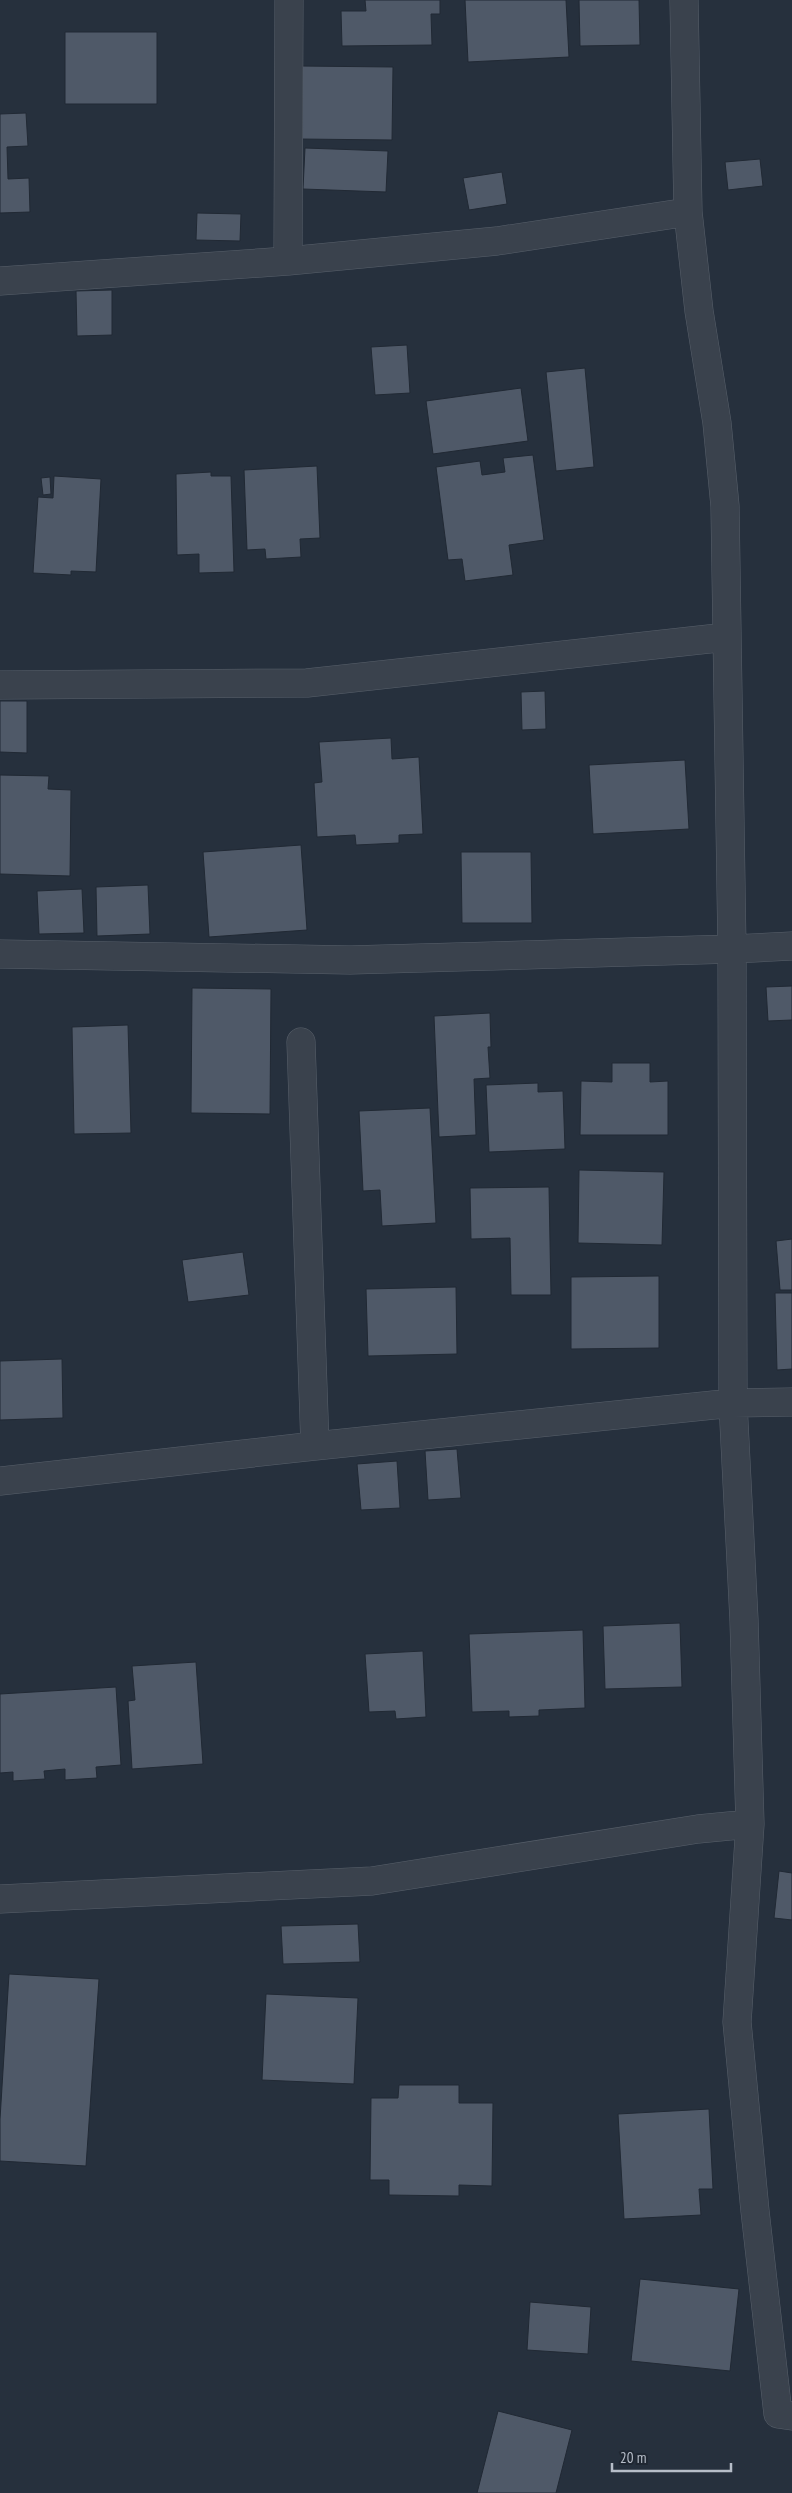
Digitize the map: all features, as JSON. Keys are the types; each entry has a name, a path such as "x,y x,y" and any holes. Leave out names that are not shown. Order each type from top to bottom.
{"street":[{"path":"288,260 289,0"},
{"path":"684,0 688,212 698,311 717,422 725,506 732,949 733,1403 744,1620 750,1824 737,2022 755,2211 778,2414 792,2416"},
{"path":"0,281 288,260 497,241 688,212"},
{"path":"0,685 307,683 727,637"},
{"path":"0,954 350,960 792,946"},
{"path":"301,1042 315,1446"},
{"path":"0,1481 733,1403 792,1402"},
{"path":"0,1899 372,1881 698,1829 750,1824"}],"building":[{"path":"365,0 440,0 440,14 431,14 432,45 342,46 341,11 366,11"},
{"path":"465,0 566,0 569,57 468,62"},
{"path":"579,0 639,0 640,45 580,46"},
{"path":"65,32 157,32 157,104 65,104"},
{"path":"301,66 393,67 392,140 300,139"},
{"path":"26,113 28,146 7,147 8,179 29,178 30,212 0,213 0,114"},
{"path":"305,148 388,151 386,192 303,189"},
{"path":"760,159 763,186 728,190 725,162"},
{"path":"502,172 507,204 469,210 463,178"},
{"path":"197,213 241,214 240,241 196,240"},
{"path":"112,290 112,335 77,336 76,291"},
{"path":"407,345 410,393 375,395 371,347"},
{"path":"585,368 594,467 556,471 546,372"},
{"path":"521,388 528,441 433,454 426,401"},
{"path":"533,455 544,540 509,545 513,575 465,581 462,559 448,560 436,467 480,461 482,475 505,472 503,458"},
{"path":"317,466 320,538 300,539 301,557 266,559 265,549 247,550 244,470"},
{"path":"211,472 211,476 231,476 234,572 199,573 199,554 177,555 176,474"},
{"path":"54,476 101,479 96,572 71,571 71,575 33,573 38,497 53,498"},
{"path":"50,477 51,494 43,495 41,478"},
{"path":"545,691 546,729 522,730 521,692"},
{"path":"0,701 27,701 27,753 0,752"},
{"path":"391,738 392,759 419,757 423,834 399,835 399,843 356,845 355,835 317,837 314,783 322,782 319,742"},
{"path":"685,760 689,829 593,834 589,765"},
{"path":"0,775 49,776 48,789 71,790 70,876 0,874"},
{"path":"301,845 307,930 209,937 203,852"},
{"path":"461,852 531,852 532,923 462,923"},
{"path":"148,885 150,934 97,936 96,887"},
{"path":"82,889 84,933 39,934 37,891"},
{"path":"792,986 792,1020 768,1021 766,987"},
{"path":"192,988 271,989 270,1114 191,1113"},
{"path":"490,1013 491,1047 488,1047 490,1078 474,1079 476,1135 439,1137 434,1016"},
{"path":"128,1025 131,1133 74,1134 72,1027"},
{"path":"612,1063 650,1063 650,1082 668,1081 668,1135 580,1135 581,1081 612,1082"},
{"path":"538,1083 538,1092 563,1091 565,1149 489,1152 486,1085"},
{"path":"430,1108 436,1223 382,1226 380,1190 363,1191 359,1111"},
{"path":"579,1170 664,1172 662,1245 578,1243"},
{"path":"549,1187 551,1295 511,1295 510,1238 471,1239 470,1188"},
{"path":"792,1239 792,1290 780,1290 776,1241"},
{"path":"243,1252 249,1295 188,1302 182,1260"},
{"path":"659,1276 659,1348 571,1349 571,1277"},
{"path":"456,1287 457,1354 368,1356 366,1289"},
{"path":"775,1293 792,1293 792,1369 777,1370"},
{"path":"62,1359 63,1418 0,1420 0,1361"},
{"path":"457,1449 461,1498 428,1500 425,1451"},
{"path":"397,1461 400,1508 361,1510 357,1464"},
{"path":"680,1623 682,1687 605,1689 603,1626"},
{"path":"583,1630 585,1708 539,1710 539,1716 509,1717 509,1711 472,1712 469,1634"},
{"path":"423,1651 426,1717 396,1719 395,1711 369,1712 365,1654"},
{"path":"196,1662 203,1764 132,1769 128,1701 135,1700 132,1666"},
{"path":"116,1687 121,1765 96,1767 97,1778 65,1780 65,1769 44,1771 45,1779 13,1781 13,1772 0,1773 0,1694"},
{"path":"779,1871 792,1873 792,1920 774,1918"},
{"path":"358,1924 360,1962 283,1964 281,1926"},
{"path":"9,1974 99,1979 86,2166 0,2161 0,2119"},
{"path":"266,1994 358,1998 354,2084 262,2080"},
{"path":"399,2085 459,2085 459,2103 493,2103 492,2186 459,2185 459,2196 389,2195 389,2180 370,2180 371,2098 398,2098"},
{"path":"709,2109 713,2189 699,2189 701,2215 624,2219 618,2114"},
{"path":"640,2279 739,2289 730,2371 631,2361"},
{"path":"530,2302 591,2307 588,2354 527,2350"},
{"path":"498,2411 572,2430 556,2493 477,2493"}]}
